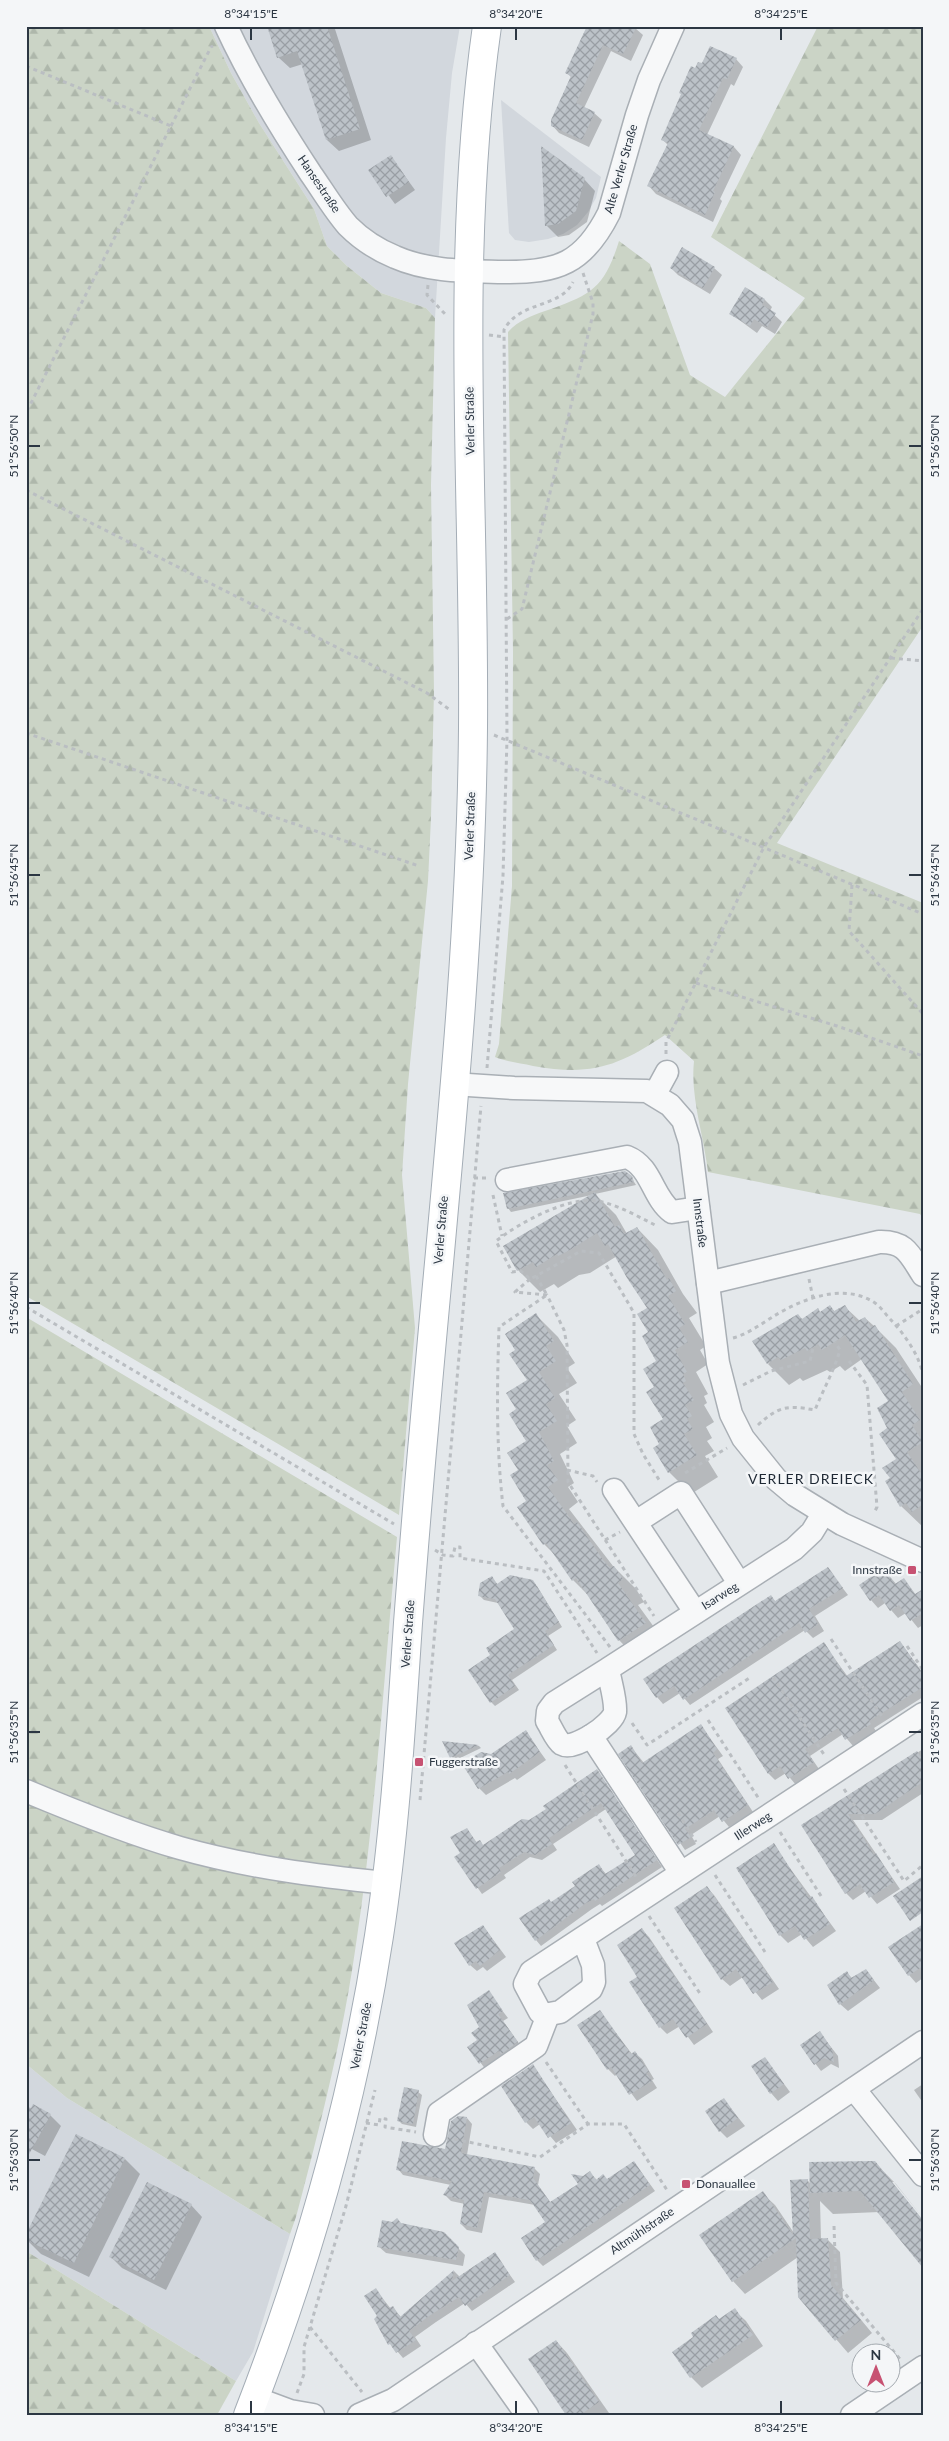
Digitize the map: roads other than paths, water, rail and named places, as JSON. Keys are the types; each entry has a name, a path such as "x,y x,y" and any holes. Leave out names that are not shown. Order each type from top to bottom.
{"main road":[{"name":"Verler Straße","path":"252,2406 282,2324 343,2119 370,1991 397,1790 415,1537 465,939 472,793 473,632 469,271 471,206 481,65 487,26"}],"street":[{"name":"Alte Verler Straße","path":"469,271 539,271 564,265 577,257 600,232 609,213 640,106 673,26"},
{"name":"Hansestraße","path":"229,32 280,125 332,205 349,226 363,239 394,257 420,266 469,271"},
{"path":"453,1084 514,1088 633,1090 655,1094 667,1072"},
{"name":"Innstraße","path":"655,1094 670,1105 683,1120 690,1142 715,1341 725,1394 731,1414 743,1438 776,1479 795,1495 824,1514 923,1561"},
{"path":"499,1182 627,1157 635,1160 648,1174 663,1205 672,1212 698,1208"},
{"path":"708,1283 879,1242 890,1242 900,1245 907,1250 923,1275"},
{"path":"614,1490 695,1612"},
{"path":"636,1522 681,1493 739,1584"},
{"name":"Isarweg","path":"610,1660 615,1712 610,1721 579,1744 570,1746 562,1743 547,1721 548,1711 554,1703 610,1660 664,1631 794,1549 812,1532 824,1514"},
{"name":"Illerweg","path":"548,2016 540,2012 527,1991 526,1979 532,1972 923,1714"},
{"path":"591,1736 681,1873"},
{"path":"26,1791 130,1831 197,1852 280,1870 386,1883"},
{"path":"435,2135 439,2113 536,2046 548,2016 560,2012 591,1989 594,1982 593,1966 583,1939"},
{"name":"Altmühlstraße","path":"367,2412 393,2400 923,2042"},
{"path":"854,2089 923,2175"},
{"path":"476,2343 527,2415"},
{"path":"852,2415 918,2371"},
{"path":"252,2406 313,2415"}],"place":[{"name":"Innstraße","path":"912,1570"},
{"name":"Fuggerstraße","path":"419,1762"},
{"name":"Donauallee","path":"686,2184"}],"district":[{"name":"VERLER DREIECK","path":"811,1479"}]}
